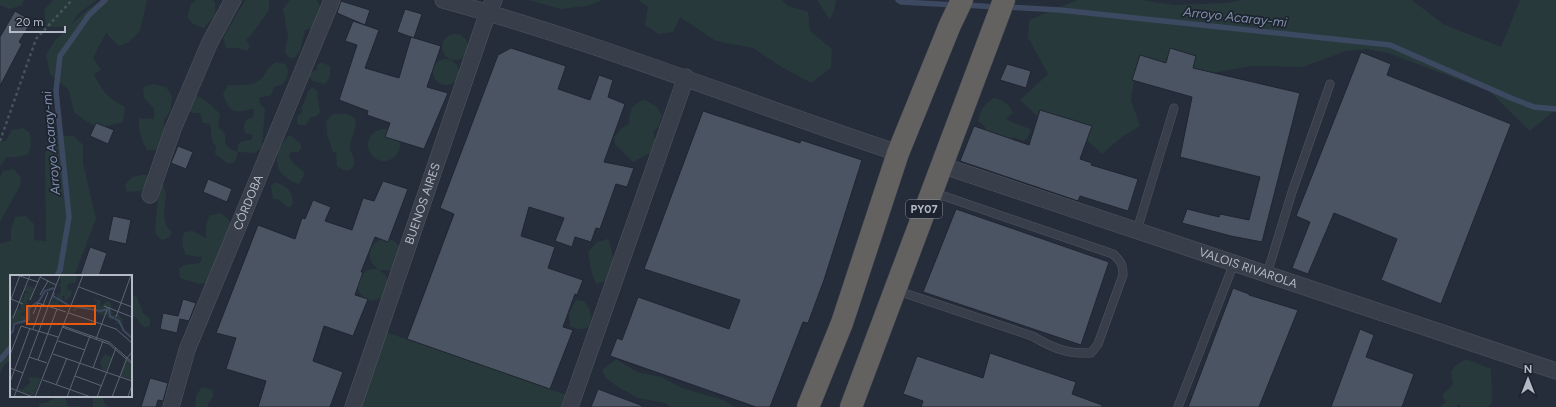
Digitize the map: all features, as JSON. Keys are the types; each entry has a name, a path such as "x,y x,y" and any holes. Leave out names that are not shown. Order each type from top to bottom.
{"highway":[{"path":"808,407 842,323 898,153 950,25 962,0"},
{"name":"PY07","path":"851,407 1002,6"}],"street":[{"path":"150,195 179,114 210,42 233,0"},
{"name":"CÓRDOBA","path":"171,407 187,350 332,0"},
{"path":"443,0 491,6 686,78 898,153"},
{"name":"BUENOS AIRES","path":"353,407 491,6"},
{"path":"570,407 686,78"},
{"name":"VALOIS RIVAROLA","path":"941,165 1556,371"}],"lane":[{"path":"1267,274 1292,192 1330,84"},
{"path":"1138,230 1174,108"},
{"path":"895,290 1032,336 1051,346 1075,354 1091,353 1098,344 1123,275 1123,266 1121,261 1113,254 931,192"},
{"path":"1178,407 1234,262"}],"path":[{"path":"0,141 36,39 72,0"}],"shaded area":[{"path":"0,0 24,0 22,5 10,9 0,5"},
{"path":"53,0 97,0 79,13 71,25 89,8 103,0 147,0 140,31 129,42 119,46 106,33 93,58 101,70 94,74 100,85 106,94 125,107 123,122 100,128 87,122 74,112 69,90 50,74 46,55 55,40 69,27 46,27 44,10"},
{"path":"196,0 212,0 215,2 215,15 204,28 193,24 187,17 191,4"},
{"path":"245,0 269,0 269,10 246,40 250,46 247,51 238,48 226,48 223,38"},
{"path":"290,0 317,0 321,8 312,28 305,30 300,51 294,58 288,57 285,52 288,37 283,9"},
{"path":"529,0 602,0 588,6 560,9"},
{"path":"638,0 782,0 788,6 808,12 810,31 832,49 831,68 811,83 780,66 753,48 716,41 680,17 673,32 659,34 645,25 648,7"},
{"path":"817,0 836,0 835,8 830,20"},
{"path":"1077,0 1142,0 1173,5 1227,3 1241,0 1412,0 1443,24 1501,47 1520,0 1556,0 1556,109 1530,131 1489,91 1388,53 1366,49 1346,51 1303,67 1251,66 1214,73 1136,67 1131,100 1140,126 1122,137 1102,154 1071,126 1036,115 1020,100 1048,74 1028,37 1029,20"},
{"path":"455,34 464,38 468,47 464,56 455,60 446,56 442,47 446,38"},
{"path":"446,59 455,63 459,72 455,81 446,85 437,81 433,72 437,63"},
{"path":"276,62 285,64 288,69 288,74 283,84 274,87 271,95 259,98 260,104 265,109 262,147 255,153 238,152 238,144 242,141 251,140 253,135 245,133 244,126 246,120 253,117 254,109 234,111 228,106 223,94 228,85 246,85 254,83 262,78 269,68"},
{"path":"321,62 330,66 330,76 325,84 312,81 309,75 313,71 317,70 317,65"},
{"path":"153,84 166,87 172,96 171,110 164,120 164,141 157,150 147,150 140,135 139,118 154,119 154,108 144,98 143,87"},
{"path":"313,87 317,91 320,112 317,116 310,118 306,125 299,125 297,122 297,117 302,112 302,106 307,93"},
{"path":"198,96 210,104 220,114 218,126 225,134 225,144 230,149 238,152 235,162 228,164 215,154 216,147 212,141 210,124 203,123 200,113 189,111 190,98"},
{"path":"994,98 1006,103 1013,113 1006,118 1031,130 1028,137 1024,141 1013,137 1009,145 988,136 985,127 978,121 983,107"},
{"path":"645,100 657,107 662,115 659,126 653,132 657,147 652,152 633,162 615,144 614,137 621,129 629,124 631,111 634,105"},
{"path":"333,114 347,114 355,118 356,122 350,146 354,166 347,171 337,166 336,153 333,152 327,134 326,121"},
{"path":"23,128 30,133 31,144 28,155 7,157 0,166 0,142 6,141 12,130"},
{"path":"381,129 387,129 397,136 400,145 399,151 393,158 387,161 381,161 371,154 368,148 368,142 375,132"},
{"path":"51,136 74,136 83,145 83,163 96,219 74,275 10,275 10,361 6,363 0,373 0,243 11,241 11,229 15,217 26,216 34,224 34,240 46,241 45,155"},
{"path":"288,136 291,136 301,144 301,148 298,152 291,152 289,157 292,162 305,174 299,184 284,176 277,164 279,151"},
{"path":"14,169 21,178 20,186 0,222 0,177 3,171"},
{"path":"150,175 162,182 166,193 164,215 166,225 172,233 168,238 162,240 156,235 155,225 158,195 148,185 140,191 127,192 125,185 132,177"},
{"path":"275,183 285,186 292,195 293,203 290,207 287,207 278,199 273,199 271,186"},
{"path":"219,213 226,216 230,223 230,228 222,252 208,282 199,284 180,278 179,269 184,265 200,263 202,257 186,255 182,244 184,232 193,231 206,238 206,226 209,216"},
{"path":"385,238 395,241 401,250 394,268 389,270 379,270 383,272 387,278 385,295 377,300 369,300 359,292 357,287 363,273 369,270 378,269 371,260 370,251 375,243"},
{"path":"608,239 615,266 606,281 596,284 591,270 588,252 597,242"},
{"path":"132,295 137,297 143,313 150,319 150,325 148,327 142,326 137,318 132,318"},
{"path":"576,300 584,301 591,313 589,327 584,329 570,326 569,313"},
{"path":"386,332 569,396 564,407 354,407"},
{"path":"616,359 637,372 661,377 682,388 723,400 735,407 670,407 665,403 638,398 606,378 602,370"},
{"path":"1466,359 1491,369 1492,402 1488,407 1461,407 1458,404 1457,407 1440,407 1446,402 1442,395 1453,385 1451,372 1455,366"},
{"path":"201,388 212,390 214,395 208,404 208,407 195,407 196,396"},
{"path":"56,397 62,397 66,400 68,406 88,407 39,407 39,404 48,402"},
{"path":"93,397 102,397 105,404 109,407 93,407"}],"building":[{"path":"341,1 370,10 365,25 337,13"},
{"path":"405,9 422,14 414,38 397,32"},
{"path":"15,11 32,21 19,42 22,44 0,86 0,37"},
{"path":"353,21 379,30 365,68 399,78 411,37 441,46 427,87 448,93 424,149 385,137 390,123 367,115 368,111 339,100 357,45 345,41"},
{"path":"511,48 566,66 558,89 590,100 599,75 613,80 608,97 625,104 604,162 634,168 627,187 616,184 600,229 596,228 591,242 575,237 572,247 555,241 564,218 529,207 521,236 555,247 548,268 583,280 577,295 575,294 563,327 573,330 550,389 407,339 454,214 440,208 498,55"},
{"path":"1170,48 1196,56 1193,68 1300,93 1262,242 1231,236 1182,223 1187,209 1219,217 1220,214 1249,220 1260,177 1180,157 1192,97 1132,80 1140,55 1166,63"},
{"path":"1361,52 1391,64 1387,75 1511,124 1441,304 1381,280 1397,239 1334,213 1308,274 1292,268 1310,222 1296,216"},
{"path":"1007,64 1031,71 1026,88 1000,80"},
{"path":"1040,110 1092,126 1080,159 1092,163 1091,165 1138,179 1128,211 1080,196 1078,201 960,161 974,126 1029,145"},
{"path":"703,111 800,143 801,140 862,160 824,280 808,323 803,322 770,407 756,407 610,356 617,338 622,340 638,297 729,329 740,300 644,269"},
{"path":"96,123 114,130 108,144 90,136"},
{"path":"178,146 193,152 186,169 171,163"},
{"path":"208,179 232,189 227,202 203,192"},
{"path":"383,181 408,189 388,242 375,237 361,272 363,272 355,295 368,299 353,336 324,326 313,361 343,372 330,407 258,407 266,381 226,369 236,338 216,333 258,225 295,239 302,218 305,219 313,200 331,207 325,221 352,230 363,198 374,201"},
{"path":"956,209 1109,262 1081,345 923,292"},
{"path":"113,216 131,220 126,244 108,240"},
{"path":"90,247 107,253 99,275 80,275"},
{"path":"1233,288 1249,295 1298,310 1259,407 1188,407"},
{"path":"183,299 196,303 189,321 180,319 177,333 160,329 163,313 178,316"},
{"path":"1360,329 1374,335 1366,357 1414,374 1402,407 1331,407"},
{"path":"990,353 1076,382 1072,394 1102,405 1102,407 921,407 923,401 903,394 917,356 983,378"},
{"path":"150,378 168,383 163,401 158,400 156,407 141,407"},
{"path":"598,389 643,406 643,407 591,407"}],"waterway":[{"name":"Arroyo Acaray-mi","path":"58,275 60,270 69,217 56,91 60,56 89,15 105,0"},
{"name":"Arroyo Acaray-mi","path":"898,0 901,2 955,5"},
{"name":"Arroyo Acaray-mi","path":"964,5 997,7"},
{"name":"Arroyo Acaray-mi","path":"1006,7 1060,10 1390,45 1534,107 1556,109"},
{"name":"Arroyo Acaray-mi","path":"0,360 10,348"}]}
